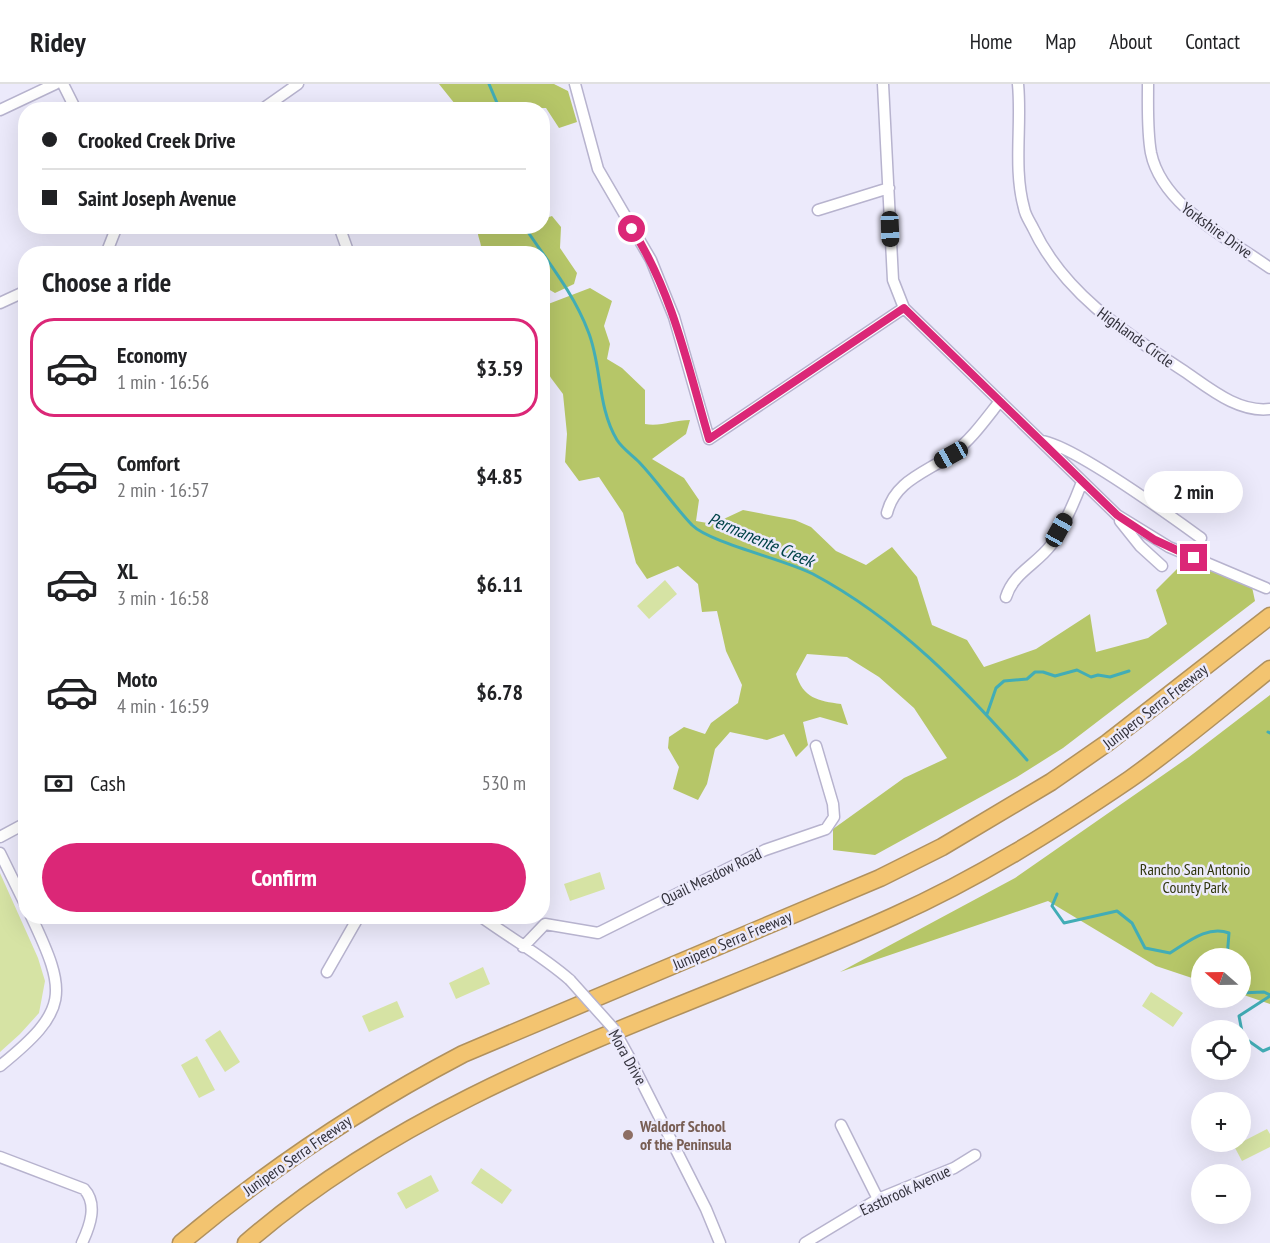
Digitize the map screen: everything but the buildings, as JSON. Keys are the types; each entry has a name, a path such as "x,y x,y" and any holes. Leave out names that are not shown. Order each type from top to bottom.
{"highway":[{"name":"Junipero Serra Freeway","path":"182,1243 232,1200 287,1159 352,1116 452,1059 525,1026 880,878 996,817 1107,743 1270,616"},
{"path":"246,1243 310,1193 363,1158 420,1123 480,1092 895,916 961,883 1056,827 1132,777 1270,669"}],"street":[{"path":"0,110 55,84"},
{"path":"63,84 72,102"},
{"path":"272,102 298,84"},
{"path":"575,84 598,169 651,260 674,317 709,439 904,308"},
{"path":"883,84 893,280 904,308 1117,515 1140,546 1162,566"},
{"name":"Highlands Circle","path":"1018,84 1019,173 1024,208 1043,250 1080,294 1118,328 1228,400 1259,410 1270,409"},
{"name":"Yorkshire Drive","path":"1148,84 1150,143 1156,168 1163,181 1182,207 1270,268"},
{"path":"818,210 889,188"},
{"path":"0,303 18,295"},
{"path":"887,513 900,489 909,480 951,455 965,443 1000,401"},
{"path":"1041,441 1058,445 1088,462 1201,538"},
{"path":"1006,597 1012,582 1050,545 1076,499 1082,482"},
{"path":"1117,515 1169,547 1266,588"},
{"name":"Quail Meadow Road","path":"523,947 545,924 598,933 765,850 826,829 834,817 833,804 816,746"},
{"path":"0,837 18,827"},
{"path":"0,852 18,889"},
{"path":"0,1066 51,1017 55,1003 58,989 52,965 34,924"},
{"path":"327,972 354,924"},
{"name":"Mora Drive","path":"491,924 543,958 570,980 613,1028 706,1209 720,1243"},
{"path":"841,1125 878,1199"},
{"name":"Eastbrook Avenue","path":"805,1243 878,1199 954,1168 975,1155"},
{"path":"0,1157 84,1188 89,1194 92,1216 81,1243"}],"green space":[{"path":"439,84 554,84 568,91 577,122 559,128 550,114 550,102 453,102"},
{"path":"552,216 561,227 560,248 577,273 574,284 555,293 550,290 550,246 481,246 478,234 550,234 550,217"},
{"path":"590,288 612,301 604,326 610,344 607,359 622,368 645,390 645,424 656,425 690,420 686,434 652,459 684,478 699,500 696,521 713,524 743,510 795,520 811,527 836,551 866,565 892,547 917,577 932,625 967,640 984,667 1036,649 1090,614 1096,652 1148,638 1167,624 1156,590 1181,565 1212,571 1252,587 1255,601 1063,748 1017,777 875,855 833,850 833,829 904,778 947,758 914,708 879,677 847,657 807,654 796,674 803,688 812,697 841,704 848,725 820,717 803,722 808,745 796,757 784,734 767,740 730,732 715,749 707,784 698,800 673,789 679,767 668,748 669,737 684,727 705,734 711,723 738,703 742,685 726,651 717,611 702,612 698,584 678,566 647,579 636,563 623,513 599,477 579,481 565,462 567,434 563,394 550,376 550,303"},
{"path":"665,580 677,594 649,619 637,606"},
{"name":"Rancho San Antonio County Park","path":"1270,695 1270,1004 1251,997 1251,948 1191,948 1191,978 1156,966 1048,901 840,972 1015,878 1189,757"},
{"path":"600,872 605,889 570,901 564,884"},
{"path":"0,873 18,913 18,924 23,924 38,958 45,981 39,1013 0,1052"},
{"path":"483,967 490,984 456,999 449,983"},
{"path":"1151,992 1183,1013 1173,1027 1142,1006"},
{"path":"397,1001 404,1017 369,1032 362,1016"},
{"path":"220,1030 240,1062 225,1072 205,1040"},
{"path":"197,1056 215,1090 199,1098 181,1065"},
{"path":"1267,1129 1270,1134 1270,1147 1242,1161 1237,1152 1251,1152 1251,1137"},
{"path":"481,1168 512,1190 502,1204 471,1183"},
{"path":"431,1175 439,1191 406,1209 397,1193"}],"waterway":[{"name":"Permanente Creek","path":"489,84 497,102"},
{"name":"Permanente Creek","path":"529,234 537,246"},
{"name":"Permanente Creek","path":"550,265 567,290 588,331 596,358 606,414 617,440 639,462 692,525 714,538 813,574 874,612 954,681 1027,760"},
{"path":"987,714 996,688 1004,681 1027,679 1035,672 1055,676 1077,670 1091,677 1098,675 1110,677 1129,671"},
{"name":"Permanente Creek","path":"1057,894 1052,906 1064,923 1117,911 1132,923 1145,948 1170,953 1198,936 1213,931 1229,933 1228,948"},
{"name":"Permanente Creek","path":"1251,993 1264,992 1270,995"},
{"name":"Permanente Creek","path":"1270,996 1239,1016 1243,1037 1263,1051 1270,1048"}],"place":[{"name":"Waldorf School of the Peninsula","path":"628,1135"}],"route":[{"path":"632,229 651,260 674,317 709,439 904,308 1117,515 1155,540 1194,558"}]}
